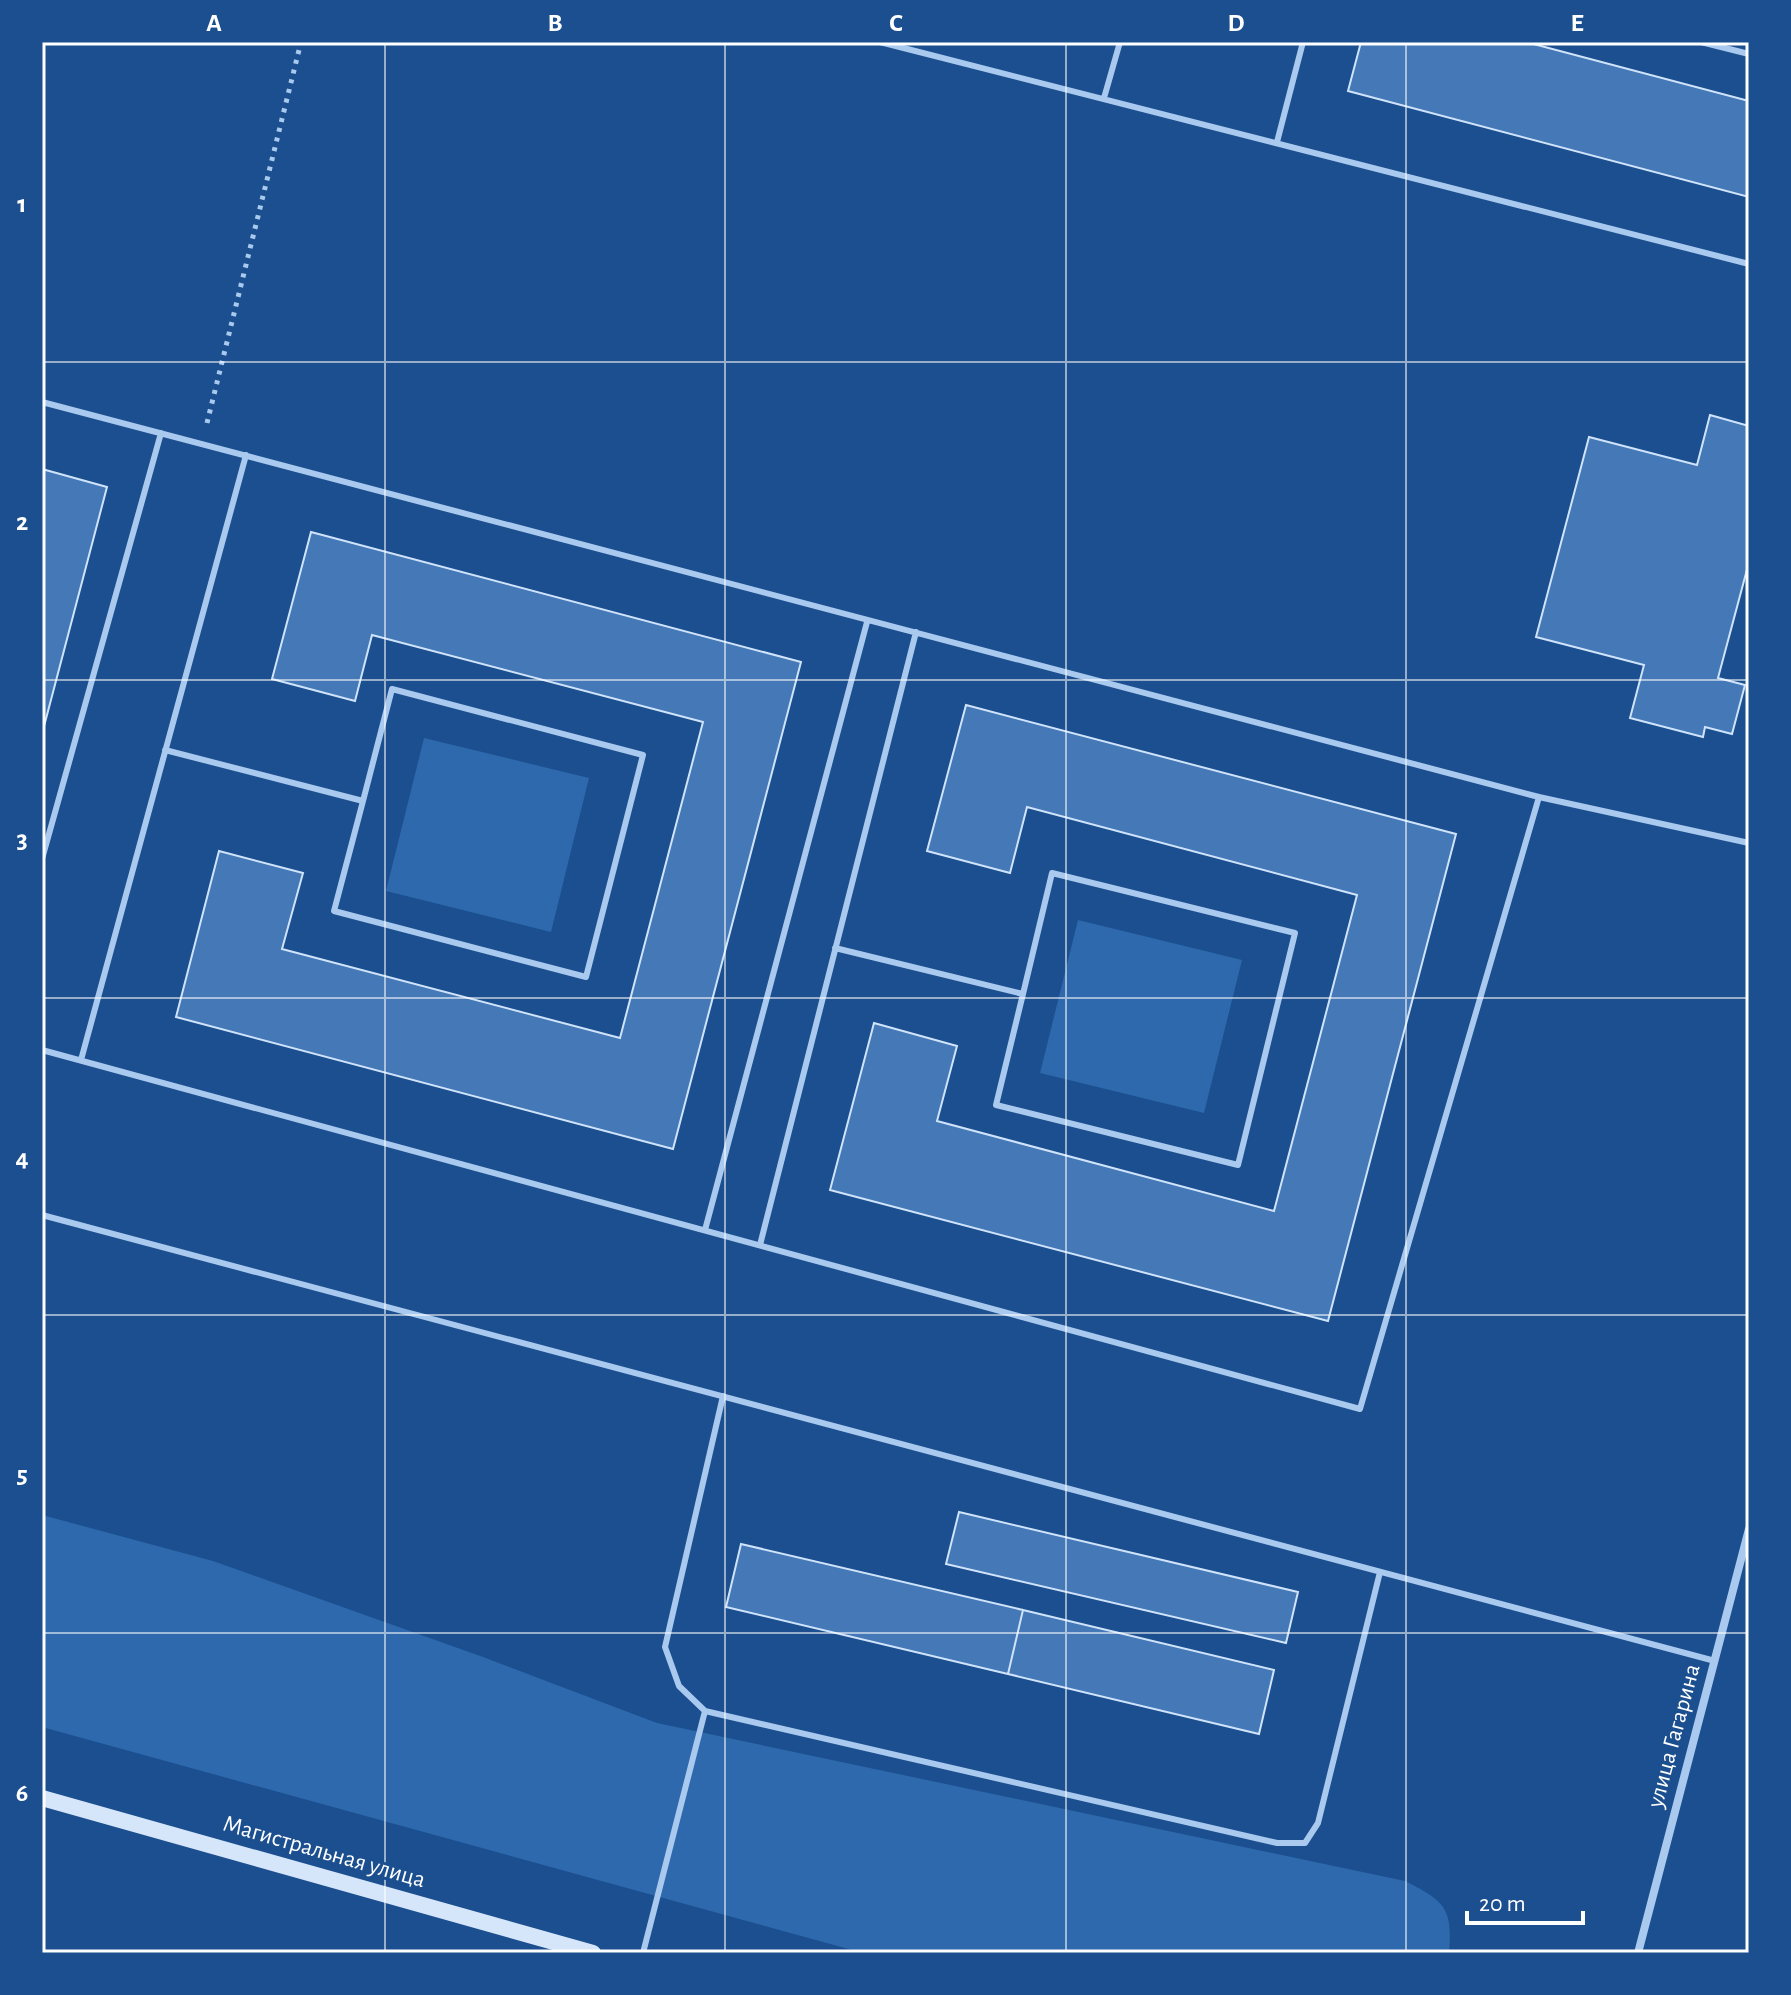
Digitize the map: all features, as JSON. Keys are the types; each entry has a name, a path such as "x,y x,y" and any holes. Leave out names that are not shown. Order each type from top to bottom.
{"main road":[{"name":"Магистральная улица","path":"42,1798 593,1953"}],"street":[{"name":"улица Гагарина","path":"1638,1953 1749,1529"}],"lane":[{"path":"880,42 1749,264"},
{"path":"1104,98 1120,42"},
{"path":"1277,142 1303,42"},
{"path":"1701,42 1749,54"},
{"path":"42,402 1539,797 1749,843"},
{"path":"42,859 161,433"},
{"path":"81,1060 246,455"},
{"path":"705,1230 867,622"},
{"path":"760,1245 916,632"},
{"path":"392,689 643,755 586,977 334,911 363,801 392,689"},
{"path":"165,750 363,801"},
{"path":"42,1050 1360,1409 1539,797"},
{"path":"1052,873 1295,933 1238,1165 996,1105 1023,994 1052,873"},
{"path":"835,948 1023,994"},
{"path":"42,1215 1715,1661"},
{"path":"723,1396 665,1647 679,1686 705,1711 1277,1843 1305,1843 1318,1823 1380,1572"},
{"path":"643,1953 705,1711"}],"path":[{"path":"202,444 301,42"}],"shaded area":[{"path":"424,738 589,778 551,932 386,891"},
{"path":"1078,920 1242,960 1204,1113 1040,1073"},
{"path":"42,1515 213,1561 657,1723 1405,1881 1429,1894 1443,1907 1449,1925 1449,1953 863,1953 42,1727"}],"building":[{"path":"1361,42 1526,42 1749,101 1749,197 1348,91"},
{"path":"1710,415 1749,426 1749,562 1718,678 1745,685 1732,734 1705,727 1703,737 1630,718 1644,665 1536,637 1589,437 1697,465"},
{"path":"42,469 107,487 42,734"},
{"path":"311,532 801,662 673,1149 176,1017 219,851 303,873 282,949 620,1038 703,722 372,635 355,701 272,679"},
{"path":"966,705 1456,834 1328,1321 830,1190 874,1023 957,1046 937,1121 1274,1211 1357,895 1027,807 1010,873 927,851"},
{"path":"959,1512 1298,1592 1286,1643 946,1564"},
{"path":"741,1544 1023,1610 1008,1674 726,1607"},
{"path":"1023,1610 1274,1670 1259,1734 1008,1674"}]}
